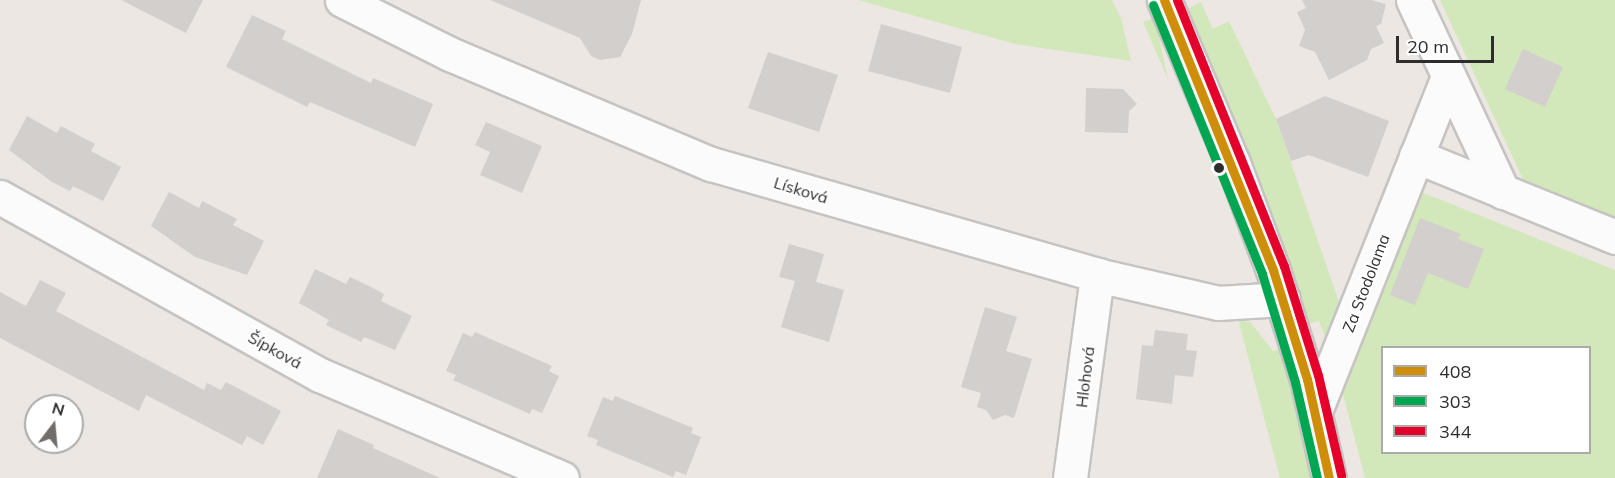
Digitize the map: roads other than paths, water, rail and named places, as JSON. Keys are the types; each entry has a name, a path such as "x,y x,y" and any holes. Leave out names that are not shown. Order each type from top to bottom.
{"street":[{"name":"Lísková","path":"342,0 450,54 711,164 1097,275 1218,303 1283,299"},
{"path":"1164,0 1233,163 1283,299 1316,411 1329,478"},
{"path":"1413,0 1503,192"},
{"name":"Za Stodolama","path":"1316,411 1448,77"},
{"path":"1416,156 1615,237"},
{"name":"Šípková","path":"0,197 321,375 562,478"},
{"name":"Hlohová","path":"1070,478 1097,275"}]}
